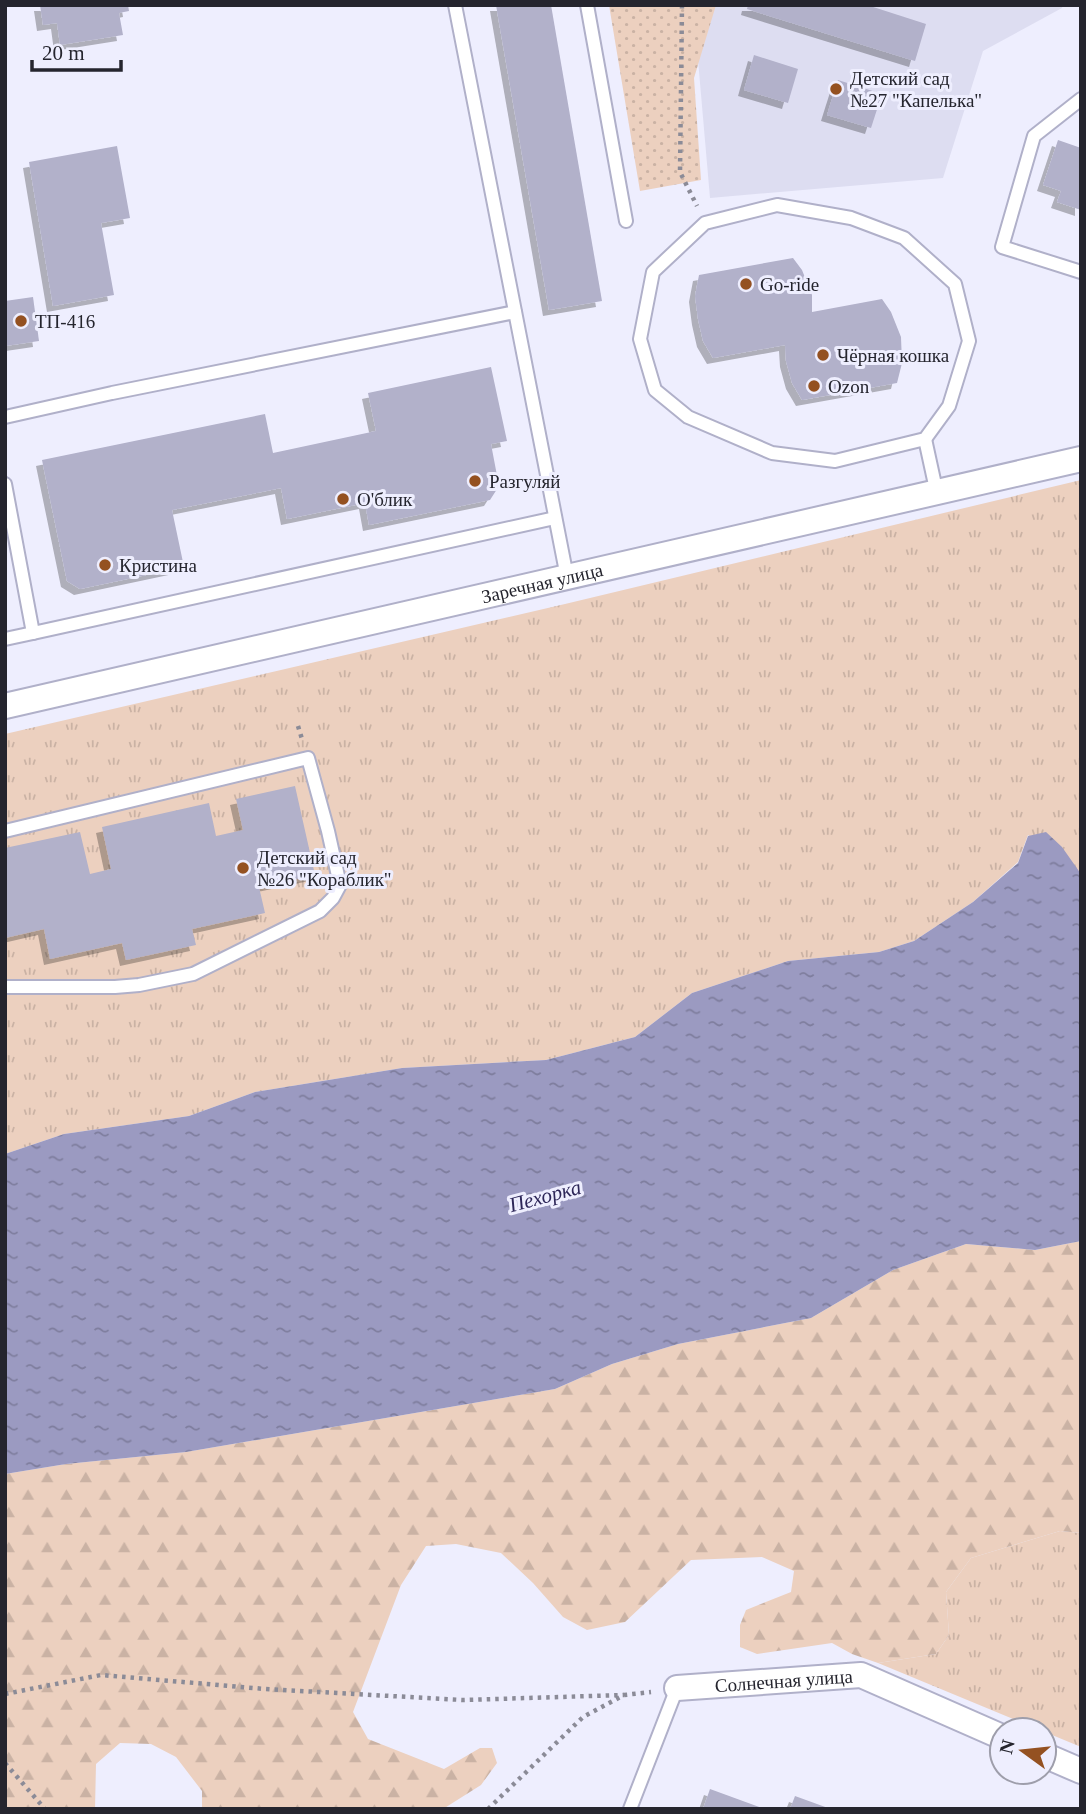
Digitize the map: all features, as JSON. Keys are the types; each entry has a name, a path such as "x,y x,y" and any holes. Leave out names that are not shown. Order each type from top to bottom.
{"street":[{"name":"Заречная улица","path":"5,706 1081,459"},
{"name":"Солнечная улица","path":"677,1688 861,1675 988,1731"},
{"path":"1058,1761 1081,1771"}],"lane":[{"path":"455,5 567,577"},
{"path":"587,5 626,221"},
{"path":"1081,99 1034,136 1002,247 1081,272"},
{"path":"777,205 851,218 904,238 955,284 970,341 949,406 925,439 835,461 772,453 688,417 655,390 640,339 653,272 705,223 777,205"},
{"path":"5,418 112,393 515,312"},
{"path":"925,439 937,494"},
{"path":"5,484 33,633"},
{"path":"5,639 555,518"},
{"path":"5,831 307,758 340,885 334,898 320,911 193,974 139,985 5,988"},
{"path":"630,1809 677,1688"}],"path":[{"path":"681,5 680,172 705,223"},
{"path":"5,1694 101,1675 265,1689 463,1700 624,1695 677,1688"},
{"path":"488,1809 583,1717 624,1695"},
{"path":"5,1763 45,1809"}],"shaded area":[{"name":"Детский сад №27 \"Капелька\"","path":"705,5 1063,5 1062,8 983,51 943,178 710,198 696,37"}],"green space":[{"path":"609,5 716,5 694,78 701,180 640,191"},
{"path":"1081,480 1081,874 1028,835 1018,862 973,902 914,941 879,952 788,961 692,993 635,1037 546,1060 402,1068 255,1092 189,1116 64,1134 5,1154 5,734 565,604"},
{"path":"1081,1241 1081,1533 1060,1531 971,1558 946,1592 949,1635 936,1654 878,1663 852,1654 832,1643 757,1654 740,1647 740,1625 746,1610 791,1592 794,1571 762,1557 691,1560 625,1622 587,1630 563,1617 533,1583 501,1553 456,1544 426,1546 401,1585 353,1712 368,1739 444,1769 480,1748 492,1748 497,1763 481,1785 443,1809 202,1809 202,1791 176,1757 151,1744 120,1743 96,1764 95,1809 5,1809 5,1474 66,1464 186,1452 555,1389 612,1364 678,1344 811,1318 893,1270 966,1244 1035,1250"},
{"path":"1060,1531 1081,1533 1081,1747 1058,1737 1058,1716 1006,1716 878,1663 936,1654 949,1635 946,1592 971,1558"}],"water":[{"name":"Пехорка","path":"1046,832 1062,847 1081,874 1081,1241 1035,1250 966,1244 893,1270 811,1318 678,1344 612,1364 555,1389 186,1452 66,1464 5,1474 5,1154 64,1134 189,1116 255,1092 402,1068 546,1060 635,1037 692,993 788,961 879,952 914,941 973,902 1018,863 1028,836"}],"building":[{"path":"40,5 128,5 129,11 119,13 123,35 60,45 57,23 43,25"},
{"path":"496,5 551,5 602,301 549,310"},
{"path":"748,5 867,5 926,24 915,61 747,9"},
{"path":"754,55 798,69 788,103 744,90"},
{"path":"838,80 882,94 871,128 827,115"},
{"path":"1058,140 1081,148 1081,210 1057,202 1061,191 1043,185"},
{"path":"117,146 130,218 101,223 114,295 53,306 29,162"},
{"path":"793,258 802,270 812,295 812,312 882,299 891,312 901,337 902,363 897,383 802,400 792,383 785,345 713,358 703,341 698,319 695,296 699,275"},
{"name":"ТП-416","path":"33,297 39,341 5,346 5,301"},
{"path":"491,367 507,441 491,444 499,486 490,500 369,525 365,503 287,519 281,488 172,510 184,567 80,589 67,581 42,460 265,414 273,453 376,431 368,393"},
{"path":"295,786 315,875 259,887 265,913 192,929 196,945 126,960 122,943 50,959 44,929 5,938 5,848 80,832 90,874 111,869 102,827 209,803 216,836 243,830 236,799"},
{"path":"710,1789 762,1808 762,1809 703,1809"},
{"path":"795,1796 828,1808 828,1809 790,1809"}],"place":[{"name":"Детский сад №27 \"Капелька\"","path":"836,89"},
{"name":"Go-ride","path":"746,284"},
{"name":"ТП-416","path":"21,321"},
{"name":"Чёрная кошка","path":"823,355"},
{"name":"Ozon","path":"814,386"},
{"name":"Разгуляй","path":"475,481"},
{"name":"О'блик","path":"343,499"},
{"name":"Кристина","path":"105,565"},
{"name":"Детский сад №26 \"Кораблик\"","path":"243,868"}]}
